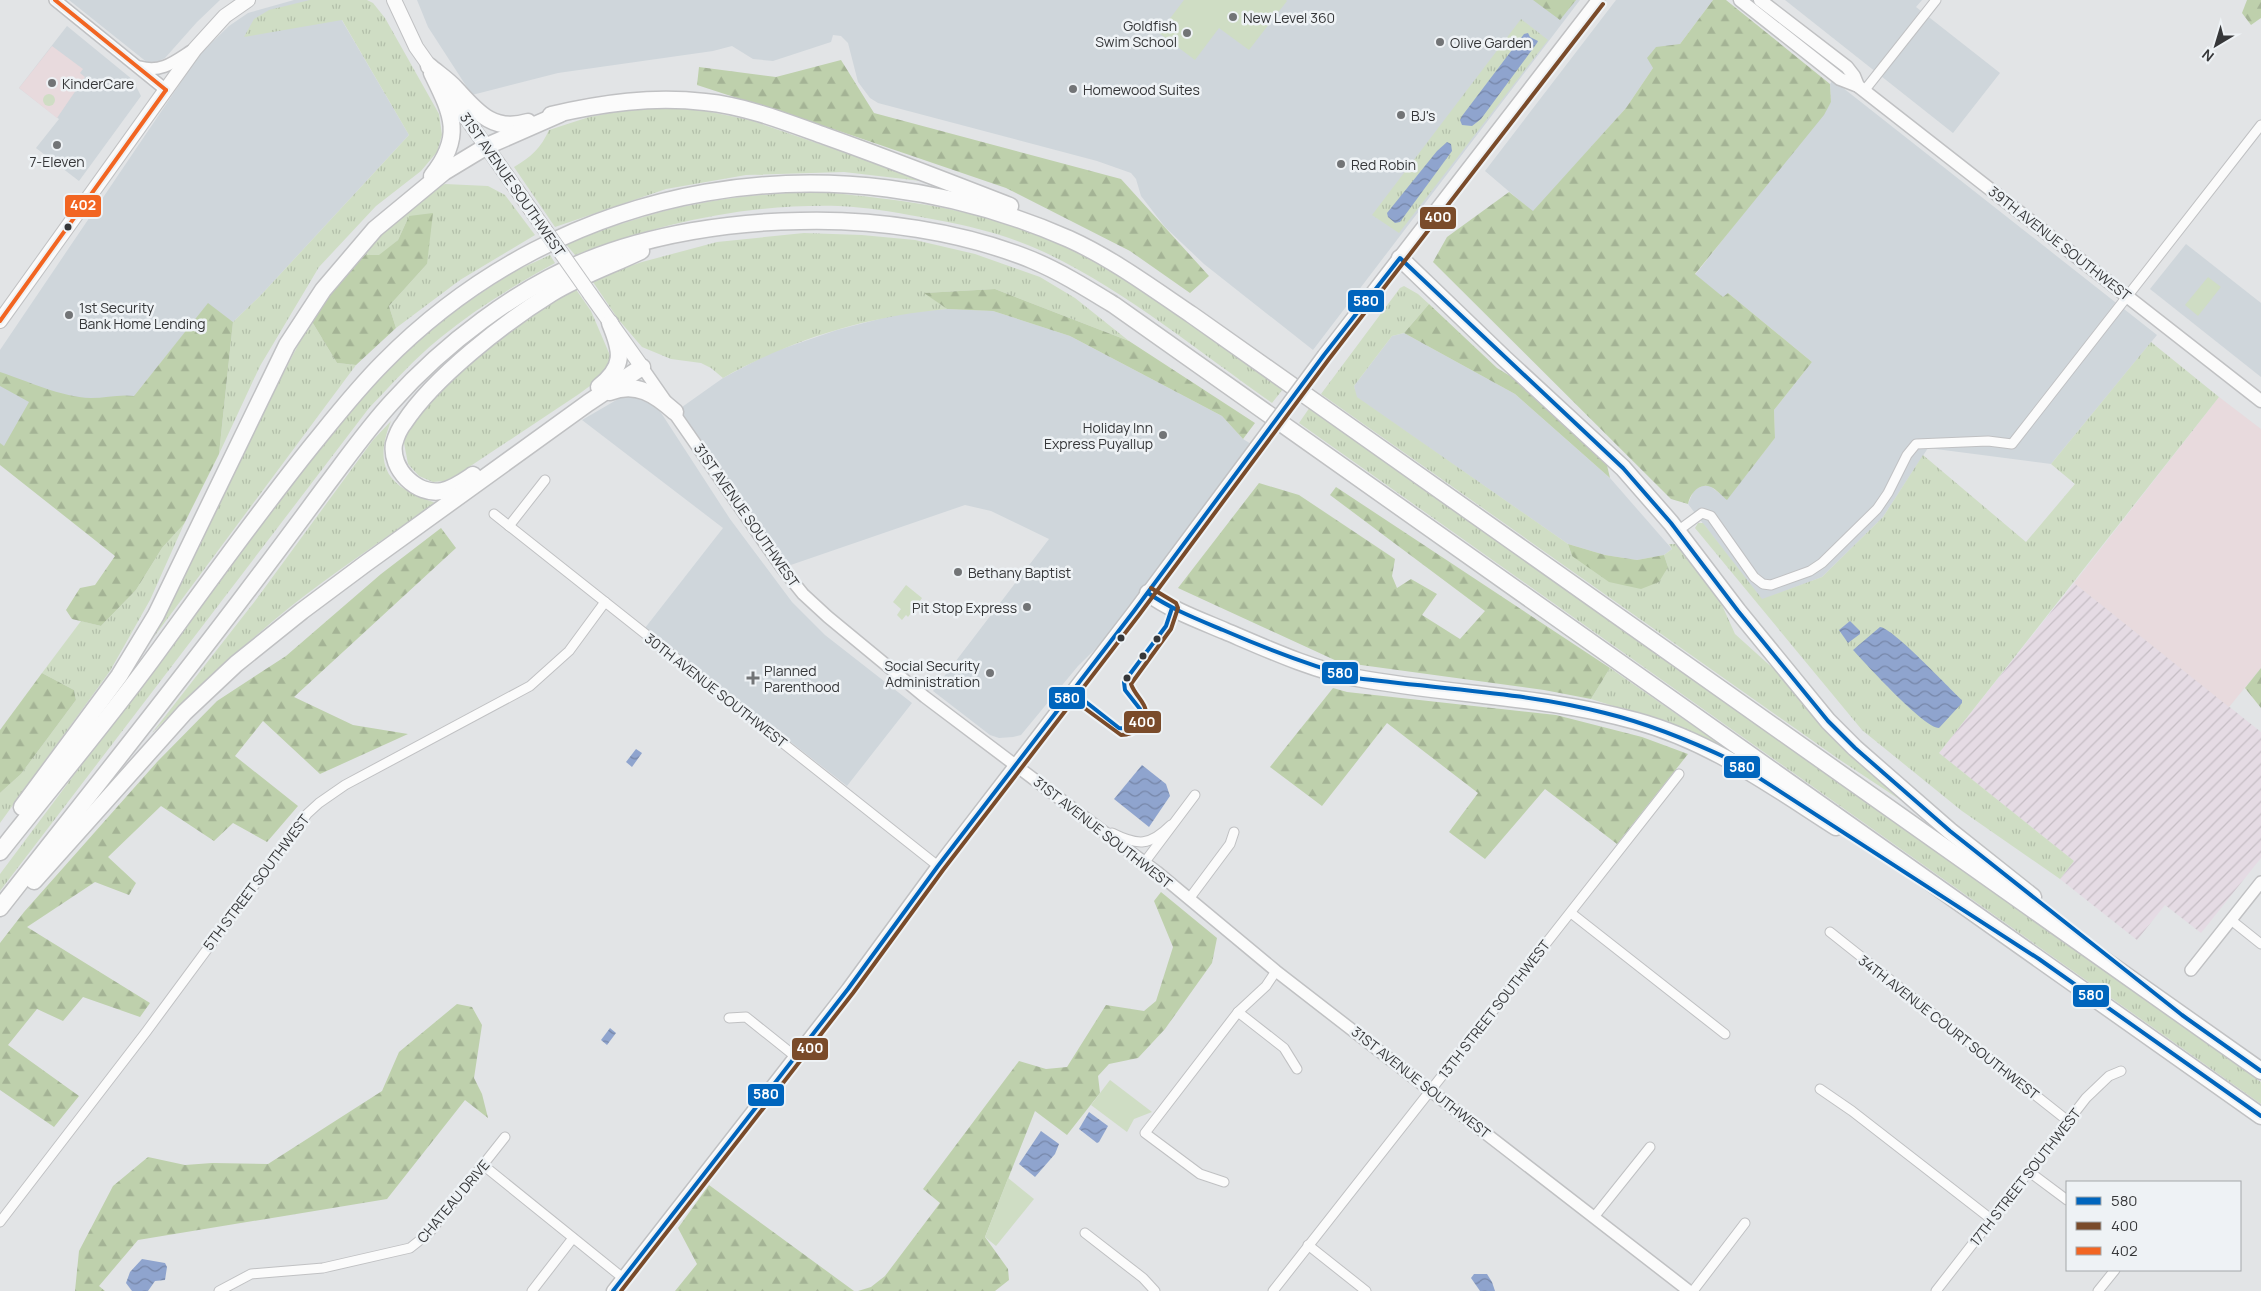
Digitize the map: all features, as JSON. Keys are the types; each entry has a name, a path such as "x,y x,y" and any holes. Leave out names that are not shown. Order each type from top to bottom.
{"highway":[{"path":"429,66 455,88 469,105 490,120 513,125 606,103 672,99 726,105 761,114 863,150 1029,214 1088,242 1136,272 1148,284"},
{"path":"417,193 445,158 452,138 452,119 446,101 429,66"},
{"path":"0,839 119,676 156,616 294,330 323,290 357,247 393,212 444,172 486,146 560,114"},
{"path":"0,852 150,662 284,480 348,401 384,362 427,323 481,282 536,248 623,212 694,193 721,189 785,184 855,185 919,194 986,209 1070,240 1108,259 1148,284 2261,1071"},
{"path":"0,908 163,702 355,447 392,402 428,366 465,335 531,288 588,260 641,243 676,235 775,221 846,220 881,224 974,242 1032,260 1076,282 1136,320 2261,1116"},
{"path":"610,324 618,342 619,360 614,373 596,389 463,482 442,491 429,490 418,486 404,474 394,450 399,431 417,405 450,372 522,313 553,293 676,235"},
{"path":"1400,258 1505,359 1623,468 1679,530 1738,611 1828,722 1860,754 1950,831 2182,1015"},
{"path":"0,917 185,712 236,664 302,610 588,403 642,367"},
{"path":"588,403 614,390 632,388 654,395 675,412"},
{"path":"1148,593 1178,610 1231,634 1333,673 1374,681 1570,706 1637,721 1692,740 1733,761 2038,959"}],"main road":[{"path":"0,321 195,49 225,16 248,0"},
{"path":"382,0 408,32"},
{"name":"31ST AVENUE SOUTHWEST","path":"394,0 408,32 429,66 642,367"},
{"path":"613,1291 848,989 938,866 1148,593 1324,355 1598,0"},
{"name":"39TH AVENUE SOUTHWEST","path":"1740,0 1840,78 1861,88 2261,401"},
{"name":"39TH AVENUE SOUTHWEST","path":"1760,0 1847,67 1861,88"}],"street":[{"path":"55,0 166,90"},
{"path":"1861,88 1936,0"},
{"path":"136,66 149,70 161,69 195,49"},
{"path":"1679,530 1702,513 1711,516 1751,573 1763,584 1774,585 1810,571 1826,559 1874,513 1888,493 1906,455 1916,444 1988,442 2012,444 2261,125"},
{"name":"31ST AVENUE SOUTHWEST","path":"642,367 782,568 814,606 918,691 1144,862 1276,971 1691,1291"},
{"path":"509,526 545,480"},
{"name":"30TH AVENUE SOUTHWEST","path":"494,514 938,866"},
{"name":"5TH STREET SOUTHWEST","path":"0,1222 146,1032 307,814 345,785 530,686 563,657 605,602"},
{"name":"13TH STREET SOUTHWEST","path":"1273,1291 1679,774"},
{"path":"1144,862 1195,795"},
{"path":"1093,824 1121,838 1138,843 1151,841 1171,825"},
{"path":"1189,899 1230,844 1234,832"},
{"path":"2191,970 2261,882"},
{"path":"1571,913 1725,1034"},
{"path":"2231,920 2261,944"},
{"name":"34TH AVENUE COURT SOUTHWEST","path":"1830,932 2068,1121"},
{"path":"1224,1182 1200,1174 1145,1133 1238,1012 1266,986 1276,971"},
{"path":"1238,1012 1284,1048 1297,1069"},
{"path":"729,1018 746,1017 796,1057"},
{"name":"17TH STREET SOUTHWEST","path":"1936,1291 2068,1121 2098,1086 2109,1076 2121,1071"},
{"path":"1820,1089 1846,1106 1991,1219"},
{"name":"CHATEAU DRIVE","path":"219,1291 251,1274 323,1268 410,1248 429,1233 505,1137"},
{"path":"1594,1217 1650,1147"},
{"path":"483,1165 623,1278"},
{"path":"2028,1171 2066,1199"},
{"path":"1691,1291 1745,1223"},
{"path":"1085,1233 1143,1278 1155,1291"},
{"path":"532,1291 573,1238"},
{"path":"1308,1245 1366,1291"},
{"path":"2098,1291 2113,1271"}],"shaded area":[{"path":"69,0 220,0 197,22 165,58 155,63 148,63"},
{"path":"294,0 330,0 409,135 261,295 233,322 208,304 134,396 0,457 0,350 200,54 229,26 248,13"},
{"path":"417,0 1580,0 1313,350 1204,264 1165,227 1141,196 1136,179 1131,173 1097,161 878,103 870,98 858,82 848,43 841,36 833,35 831,42 773,61 753,59 732,46 713,51 558,73 472,95 428,27"},
{"path":"1616,0 1713,0 1680,44 1653,68 1626,108 1533,212 1485,171"},
{"path":"1785,0 1922,0 1916,7 2000,73 1953,133"},
{"path":"67,26 133,80 141,96 79,181 36,148 59,119 19,88"},
{"name":"KinderCare","path":"52,46 83,69 80,73 85,77 57,118 19,88"},
{"path":"1833,80 2157,335 2051,464 1928,448 1883,517 1822,577 1762,600 1688,504 1694,490 1702,486 1710,486 1727,499 1775,438 1774,410 1812,362 1728,293 1723,298 1695,275 1831,102 1830,84"},
{"path":"2186,244 2261,303 2261,377 2150,289"},
{"path":"947,309 993,311 1070,336 1222,416 1243,439 1256,447 1134,611 1078,666 1021,735 1013,737 999,738 990,735 933,691 1049,539 991,511 965,505 782,568 675,412 723,378 770,353 837,330 902,313"},
{"path":"1404,333 1515,394 1610,478 1672,549 1664,555 1637,560 1605,555 1568,544 1356,397 1354,386 1392,336"},
{"path":"625,395 644,397 656,405 730,519 792,602 825,635 912,703 847,786 645,628 723,528 582,420"},
{"path":"2219,397 2261,429 2261,668 2229,707 2074,583"},
{"path":"2074,583 2261,732 2261,858 2201,933 2165,905 2137,940 2060,879 2074,861 1939,753"}],"green space":[{"path":"310,0 367,0 373,3 385,18 439,114 442,135 437,152 421,171 376,206 319,267 260,366 219,454 233,322 261,295 409,135 342,20 244,37 254,19 269,10"},
{"name":"New Level 360","path":"1184,0 1287,1 1249,50 1219,28 1195,60 1159,33"},
{"path":"1533,0 1576,0 1560,20"},
{"path":"1713,0 1726,0 1830,84 1831,102 1824,115 1695,274 1723,297 1728,293 1812,362 1774,410 1775,438 1727,500 1713,488 1703,486 1693,493 1688,504 1671,499 1433,262 1447,237 1509,192 1533,211 1626,108 1653,68 1647,58 1656,47 1680,44"},
{"path":"2247,0 2261,0 2261,18 2251,25 2242,13"},
{"path":"1521,19 1548,40 1399,233 1372,215"},
{"path":"841,60 874,113 1121,179 1209,276 1190,293 1130,251 1006,188 697,85 699,67 776,77"},
{"path":"49,94 55,100 49,106 43,100"},
{"path":"691,108 750,120 930,182 844,172 746,175 666,189 555,227 514,167 535,152 549,130 589,117 633,109"},
{"path":"445,184 488,186 505,195 535,235 460,280 396,328 389,306 427,264 409,216 398,240 379,256 356,255 428,193"},
{"path":"814,191 872,197 954,210 1009,224 1055,241 1091,259 1125,280 1283,389 1272,403 1133,303 1074,268 1044,252 1015,240 984,230 952,223 858,207 804,206 737,212 671,225 575,255 565,243 630,221 680,207 741,197"},
{"path":"433,213 427,264 389,306 396,328 356,365 337,363 311,320 356,255 379,255 398,240 409,216"},
{"path":"804,233 862,235 915,240 975,254 1040,277 1075,298 1129,341 995,289 925,293 947,309 888,317 831,332 776,352 723,378 711,368 701,363 671,359 642,347 618,319 591,279 642,262 717,242"},
{"path":"550,255 555,263 496,298 453,327 421,354 369,408 0,891 0,874 307,463 382,372 454,311 513,272"},
{"path":"2208,277 2221,287 2198,316 2185,305"},
{"path":"1404,286 1418,294 1429,304 1404,333 1392,336 1354,386 1357,397 1568,544 1572,556 1668,567 1664,555 1672,549 1669,544 1678,544 1689,561 1717,594 1735,634 1776,671 1825,725 1905,803 1840,760 1321,394 1400,288"},
{"path":"575,288 591,311 612,360 602,377 457,475 444,481 433,482 419,476 408,464 404,443 409,427 434,394 522,321"},
{"path":"995,289 1129,341 1255,423 1243,439 1222,416 1070,336 993,311 947,309 924,293"},
{"path":"208,303 233,322 219,454 184,524 162,548 136,590 101,626 72,619 66,610 80,588 95,585 115,556 0,465 0,443 4,446 29,402 0,386 0,372 56,392 79,397 134,396"},
{"path":"1429,304 1497,368 1520,382 1606,461 1610,478 1515,394 1404,333"},
{"path":"311,320 337,363 356,365 133,665"},
{"path":"2151,342 2219,397 1939,753 2074,861 2060,879 1962,811 1862,730 1695,528 1698,523 1703,523 1762,599 1822,577 1883,517 1923,455 2026,542 2075,484 2051,464"},
{"path":"1310,407 2261,1082 2261,1104 1299,423"},
{"path":"391,421 384,452 385,464 389,474 407,491 436,503 290,607 220,668 152,733 255,601 373,440"},
{"path":"1259,483 1299,495 1395,559 1392,576 1397,588 1411,579 1437,594 1422,615 1460,639 1485,611 1330,495 1336,487 1610,668 1591,699 1544,690 1339,662 1178,588"},
{"path":"184,524 150,600 110,671 0,823 0,793 21,774 76,700 74,690 42,673 81,621 101,626 136,590 162,548"},
{"path":"441,528 456,548 294,697 353,725 408,734 320,774 263,721 235,756 298,806 267,842 233,823 214,841 161,806 108,857 136,883 129,895 95,882 27,927 150,1003 140,1017 83,997 63,1021 37,1009 8,1045 79,1096 54,1127 0,1090 0,943 24,912 157,762 217,701 286,656 381,574"},
{"path":"1568,544 1605,555 1637,560 1664,555 1668,567 1659,582 1641,589 1609,582 1572,556"},
{"path":"906,585 922,598 908,617 906,615 902,620 897,615 901,609 893,602"},
{"path":"1610,668 1744,761 1639,714 1591,699"},
{"path":"2261,668 2261,708 2245,688"},
{"path":"42,673 74,690 76,700 21,774 0,793 0,730"},
{"path":"1333,688 1347,692 1556,715 1642,737 1688,754 1617,844 1545,789 1485,859 1449,832 1478,793 1387,723 1322,806 1270,767"},
{"path":"1161,892 1217,938 1212,963 1165,1029 1138,1058 1109,1064 1098,1076 1100,1093 1067,1135 1035,1111 985,1237 1008,1269 1009,1280 995,1291 858,1291 871,1287 885,1276 940,1203 923,1189 1019,1061 1046,1069 1067,1067 1106,1005 1144,1011 1156,1001 1173,947 1154,901"},
{"path":"457,1004 472,1007 482,1025 474,1078 482,1094 488,1118 465,1100 387,1199 138,1240 99,1286 105,1291 75,1291 79,1251 113,1186 148,1157 185,1165 212,1163 268,1164 382,1091 399,1052"},
{"path":"1110,1080 1152,1112 1134,1119 1127,1132 1091,1105"},
{"path":"1008,1178 1034,1199 996,1246 985,1237"},
{"path":"709,1185 854,1291 675,1291 697,1264 678,1228"}],"water":[{"path":"1528,33 1530,37 1538,41 1537,43 1481,119 1472,126 1462,125 1460,120 1462,116 1524,34"},
{"path":"1447,142 1451,144 1452,151 1400,222 1395,223 1388,217 1387,213 1437,151"},
{"path":"1850,621 1860,631 1860,634 1848,643 1839,630"},
{"path":"1880,627 1887,630 1908,647 1962,700 1962,703 1939,728 1931,725 1908,707 1853,650"},
{"path":"636,749 642,753 632,767 626,762"},
{"path":"1142,765 1166,784 1170,796 1149,827 1114,799"},
{"path":"610,1028 616,1033 607,1045 601,1040"},
{"path":"1089,1112 1108,1126 1097,1143 1079,1129"},
{"path":"1041,1131 1059,1144 1055,1154 1035,1177 1019,1164"},
{"path":"142,1259 165,1263 167,1267 165,1280 155,1281 148,1291 132,1291 126,1283 130,1272"},
{"path":"1474,1274 1487,1274 1495,1291 1480,1291 1471,1278"}],"transit line":[{"name":"402","path":"55,0 166,90"},
{"name":"400","path":"621,1291 853,993 943,870 1139,615 1329,359 1603,4"},
{"name":"402","path":"0,321 166,90"},
{"name":"580","path":"613,1291 848,989 938,866 1134,611 1324,355 1400,258 1623,468 1671,523 1738,611 1828,721 1855,748 1950,831 2182,1015 2261,1071"},
{"name":"400","path":"1068,696 1121,735 1131,733 1139,727 1144,720 1146,709 1131,684 1171,629 1178,608 1176,603 1151,588"},
{"name":"580","path":"1148,593 1184,613 1239,637 1289,657 1356,678 1513,696 1574,706 1622,717 1654,728 1733,761 2039,959 2261,1116"},
{"name":"580","path":"1072,691 1119,728 1127,728 1134,724 1140,709 1125,690 1124,682 1166,626 1172,608"}],"place":[{"name":"New Level 360","path":"1233,17"},
{"name":"Goldfish Swim School","path":"1187,33"},
{"name":"Olive Garden","path":"1440,42"},
{"name":"KinderCare","path":"52,83"},
{"name":"Homewood Suites","path":"1073,89"},
{"name":"BJ's","path":"1401,115"},
{"name":"7-Eleven","path":"57,145"},
{"name":"Red Robin","path":"1341,164"},
{"name":"1st Security Bank Home Lending","path":"69,315"},
{"name":"Holiday Inn Express Puyallup","path":"1163,435"},
{"name":"Bethany Baptist","path":"958,572"},
{"name":"Pit Stop Express","path":"1027,607"},
{"name":"Social Security Administration","path":"990,673"},
{"name":"Planned Parenthood","path":"753,678"}]}
